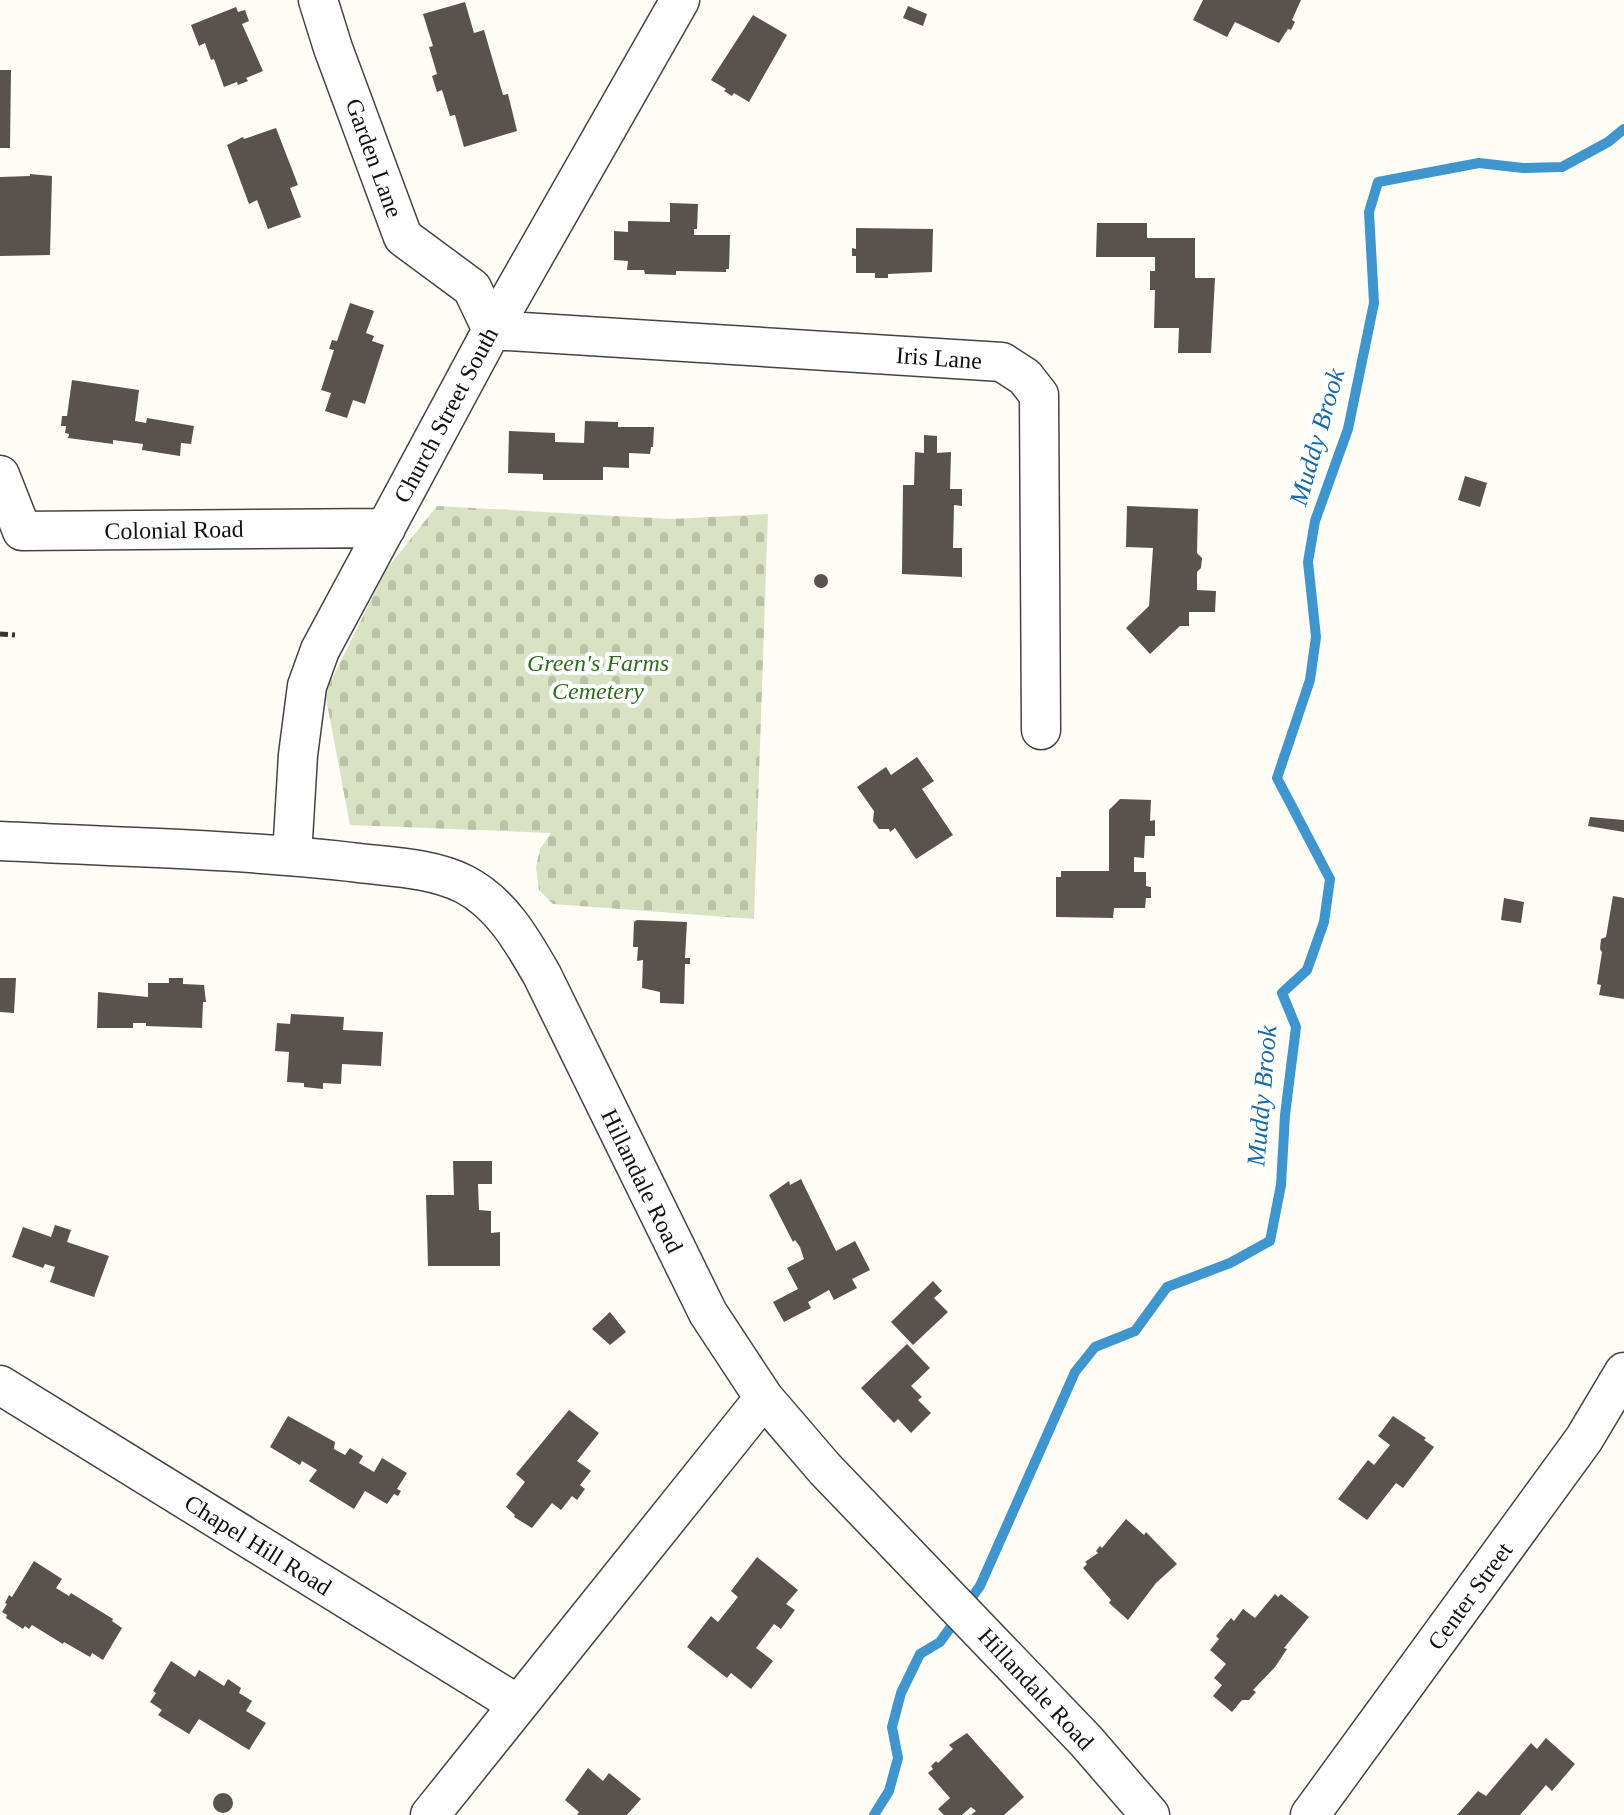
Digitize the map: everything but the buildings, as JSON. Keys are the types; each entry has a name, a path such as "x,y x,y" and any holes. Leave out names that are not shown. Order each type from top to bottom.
{"street":[{"name":"Garden Lane","path":"318,0 403,237 472,288 492,330"},
{"name":"Church Street South","path":"292,856 298,755 307,686 320,650 492,330 680,0"},
{"name":"Iris Lane","path":"492,330 1002,362 1025,377 1039,395 1041,730"},
{"name":"Colonial Road","path":"0,475 22,531 386,528"},
{"name":"Hillandale Road","path":"0,841 292,856 422,871 463,884 489,901 514,928 542,975 708,1313 764,1398 825,1469 983,1631 1150,1815"},
{"name":"Center Street","path":"1310,1815 1584,1439 1624,1372"},
{"name":"Chapel Hill Road","path":"0,1385 517,1704"},
{"path":"430,1815 764,1398"}],"path":[{"path":"0,634 15,635"}],"green space":[{"name":"Green's Farms Cemetery","path":"437,506 672,519 768,514 754,919 553,904 539,890 536,867 540,849 551,833 350,825 325,693 386,570"}],"waterway":[{"name":"Muddy Brook","path":"967,1604 980,1586 1075,1372 1095,1347 1135,1331 1167,1287 1230,1263 1270,1241 1281,1185 1285,1115 1296,1027 1282,993 1307,970 1324,922 1330,879 1277,778 1310,680 1316,637 1308,562 1315,521 1348,429 1374,303 1369,212 1378,182 1479,163 1523,168 1562,167 1608,142 1624,129"},
{"name":"Muddy Brook","path":"874,1815 889,1791 898,1758 892,1727 901,1693 920,1654 940,1642 958,1617"}]}
